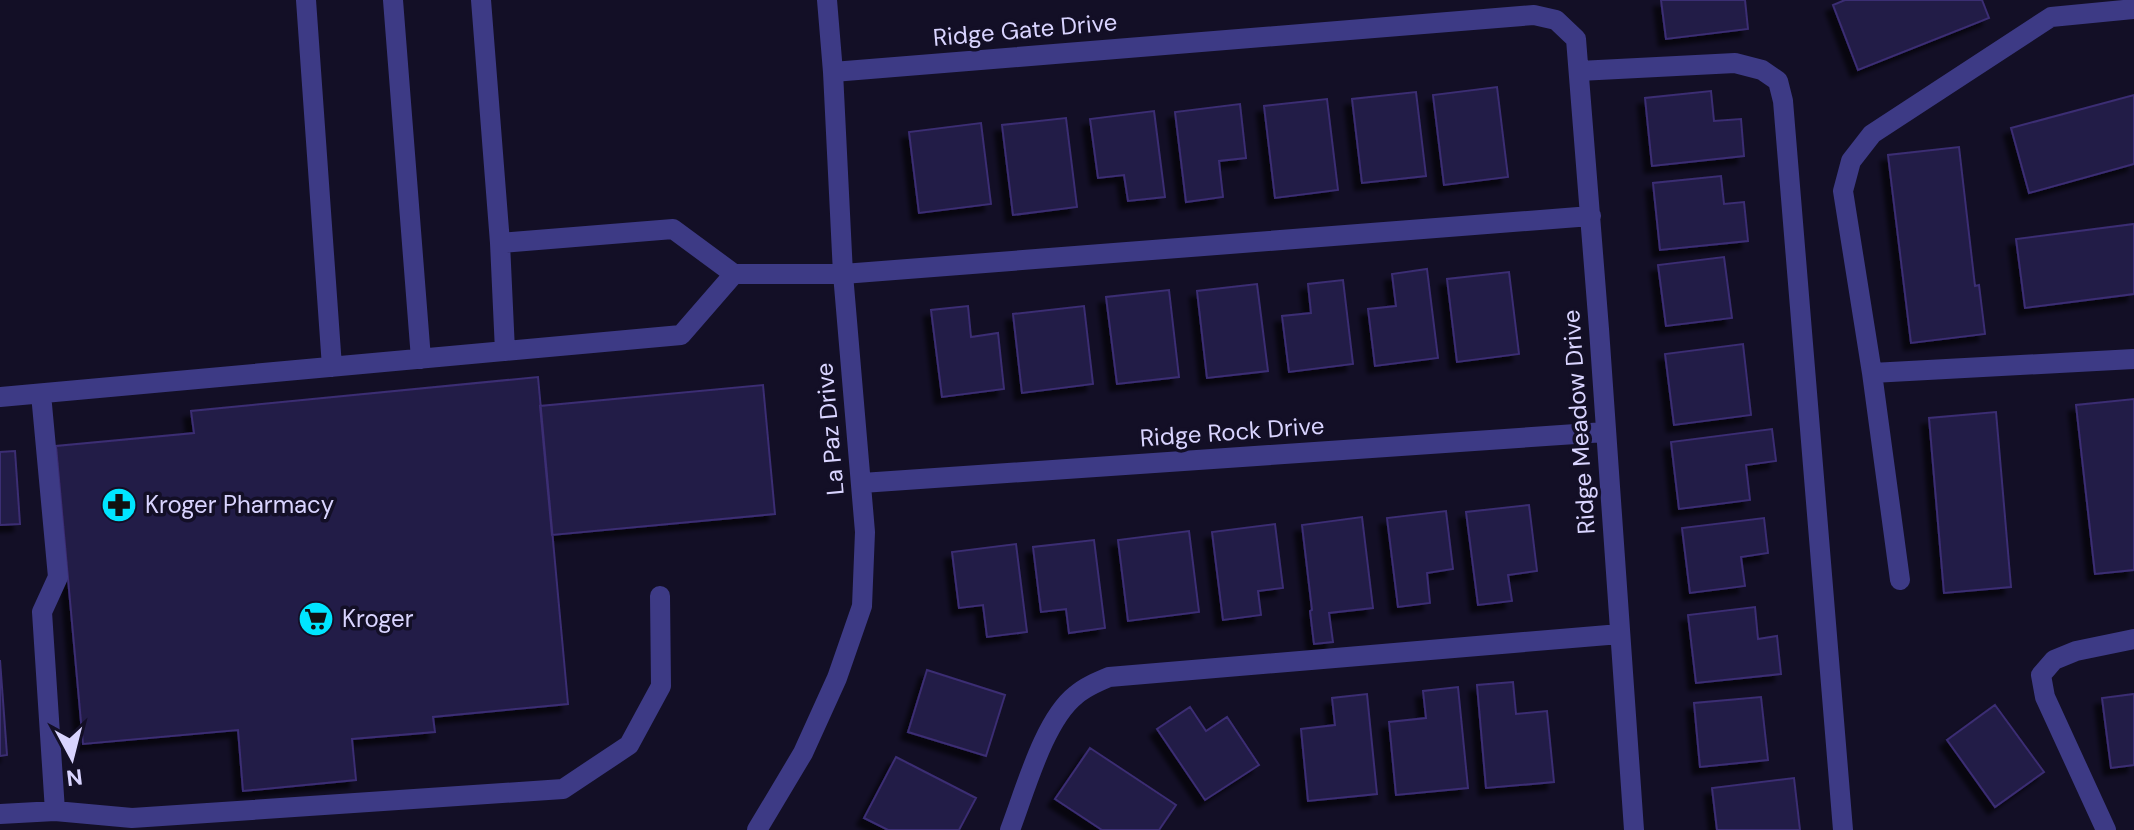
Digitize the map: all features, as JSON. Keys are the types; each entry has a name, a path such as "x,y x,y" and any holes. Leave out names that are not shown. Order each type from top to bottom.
{"street":[{"path":"306,0 332,367"},
{"path":"393,0 421,359"},
{"path":"481,0 505,351"},
{"name":"La Paz Drive","path":"757,830 803,753 837,678 862,606 865,532 843,274 827,0"},
{"path":"1900,580 1843,191 1851,161 1872,134 2050,8 2134,9"},
{"name":"Ridge Gate Drive","path":"833,72 1534,15 1556,20"},
{"name":"Ridge Meadow Drive","path":"1556,20 1576,39 1634,830"},
{"path":"1579,71 1735,63 1762,70 1778,81 1783,101 1843,830"},
{"path":"500,243 673,229 734,274 843,274 1591,216"},
{"path":"0,397 681,335 734,274"},
{"path":"1872,373 2134,359"},
{"path":"41,394 58,577 42,612 55,811"},
{"name":"Ridge Rock Drive","path":"862,483 1605,432"},
{"path":"0,814 55,811 132,818 563,789 629,745 661,686 660,596"},
{"path":"1010,830 1048,730 1060,711 1075,695 1109,677 1620,634"},
{"path":"2106,830 2045,697 2041,675 2054,660 2076,651 2134,639"}],"building":[{"path":"1661,0 1745,0 1748,29 1666,39"},
{"path":"1845,0 1982,0 1989,18 1858,70 1833,5"},
{"path":"1497,87 1508,177 1444,185 1433,95"},
{"path":"1711,91 1714,121 1741,119 1744,156 1652,166 1645,98"},
{"path":"1416,92 1426,176 1362,183 1352,99"},
{"path":"2134,95 2134,164 2029,193 2011,128"},
{"path":"1327,99 1338,190 1275,198 1264,106"},
{"path":"1240,104 1246,158 1219,161 1223,197 1186,202 1175,112"},
{"path":"1154,111 1165,197 1128,201 1124,175 1098,178 1090,119"},
{"path":"1066,118 1077,207 1013,215 1002,125"},
{"path":"981,123 991,204 919,213 909,132"},
{"path":"1959,147 1975,286 1979,285 1985,334 1911,343 1888,155"},
{"path":"1721,176 1724,204 1744,202 1748,241 1660,250 1653,183"},
{"path":"2134,224 2134,294 2025,308 2016,239"},
{"path":"1724,257 1732,318 1666,326 1658,265"},
{"path":"1427,269 1438,358 1375,366 1368,309 1396,306 1392,274"},
{"path":"1509,272 1519,354 1457,362 1447,279"},
{"path":"1343,280 1353,364 1289,372 1282,316 1311,313 1308,284"},
{"path":"1257,284 1268,371 1207,378 1197,291"},
{"path":"1169,290 1179,377 1117,384 1106,297"},
{"path":"968,306 971,337 998,333 1004,389 942,397 931,310"},
{"path":"1084,306 1093,384 1022,393 1013,314"},
{"path":"1743,344 1751,415 1674,425 1665,354"},
{"name":"Kroger","path":"538,377 568,704 433,717 435,732 352,739 356,780 243,791 238,730 83,744 56,446 194,433 191,411"},
{"path":"763,385 775,514 552,535 540,406"},
{"path":"2134,399 2134,570 2095,574 2076,405"},
{"path":"1996,412 2011,587 1944,593 1929,418"},
{"path":"1772,429 1776,461 1746,465 1750,500 1679,509 1671,442"},
{"path":"15,451 20,524 0,525 0,452"},
{"path":"1529,505 1537,571 1508,575 1512,601 1478,605 1466,512"},
{"path":"1446,511 1453,569 1427,573 1430,603 1398,607 1387,518"},
{"path":"1362,517 1373,608 1329,613 1333,642 1314,644 1302,525"},
{"path":"1764,518 1768,553 1741,557 1745,586 1690,593 1682,528"},
{"path":"1275,524 1283,588 1258,591 1261,615 1223,620 1212,532"},
{"path":"1189,531 1199,612 1128,621 1118,540"},
{"path":"1094,540 1105,628 1069,633 1066,609 1041,612 1033,547"},
{"path":"1016,544 1027,632 987,637 983,605 959,608 952,552"},
{"path":"1755,607 1758,639 1777,636 1781,674 1696,683 1688,615"},
{"path":"0,660 7,755 0,756"},
{"path":"927,670 1005,695 986,756 908,732"},
{"path":"1513,682 1516,714 1547,711 1554,782 1486,788 1477,685"},
{"path":"1458,687 1468,788 1396,795 1389,722 1426,718 1423,691"},
{"path":"1367,694 1377,794 1308,801 1301,729 1335,725 1332,698"},
{"path":"2134,694 2134,765 2111,768 2102,698"},
{"path":"1761,697 1768,760 1700,767 1694,703"},
{"path":"1995,705 2044,772 1995,807 1947,740"},
{"path":"1190,707 1206,731 1227,717 1259,765 1205,800 1157,729"},
{"path":"1090,748 1176,805 1159,830 1102,830 1055,799"},
{"path":"896,757 976,798 959,830 888,830 864,818"},
{"path":"1794,778 1800,830 1717,830 1712,788"}],"place":[{"name":"Kroger Pharmacy","path":"119,505"},
{"name":"Kroger","path":"316,619"}]}
